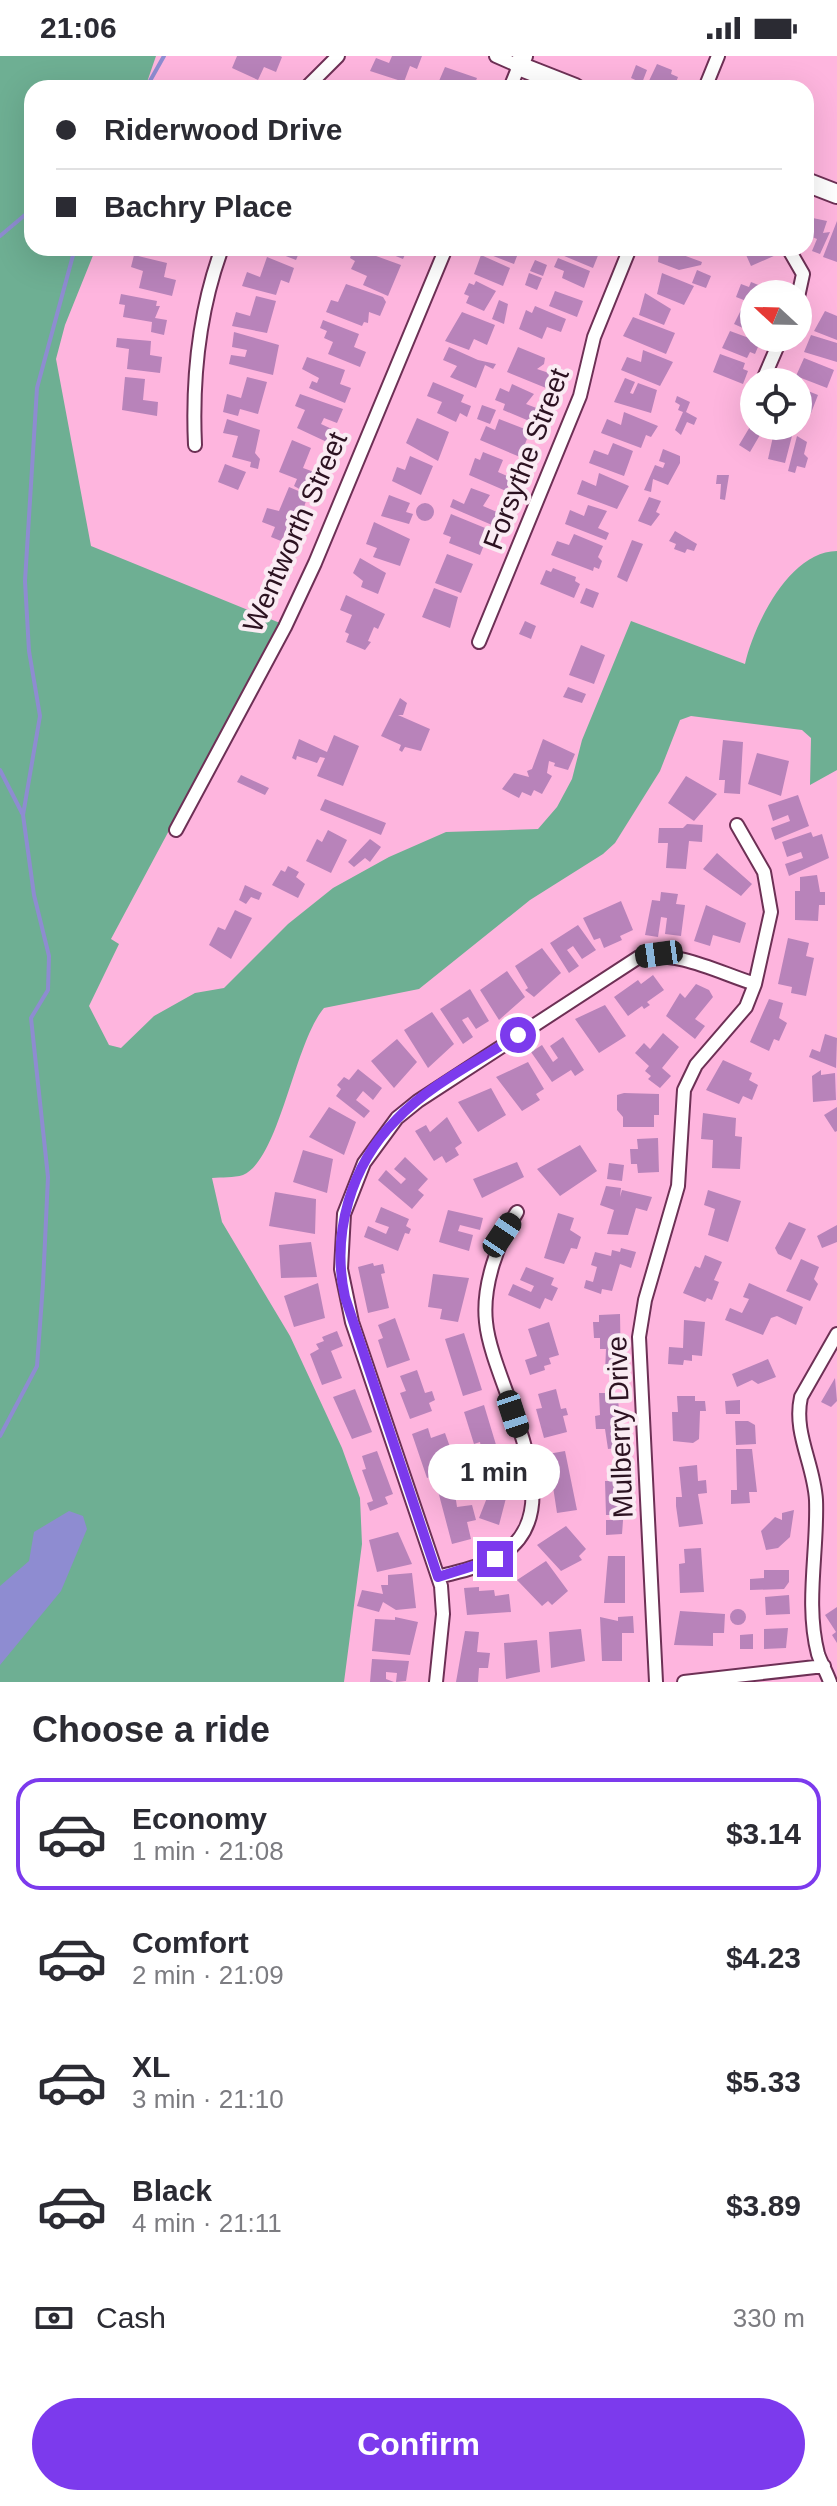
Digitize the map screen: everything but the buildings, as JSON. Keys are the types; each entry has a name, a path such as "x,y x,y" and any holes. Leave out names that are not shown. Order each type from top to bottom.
{"street":[{"path":"314,80 338,56"},
{"path":"496,56 521,61 559,80"},
{"path":"708,80 718,56"},
{"path":"513,80 521,61"},
{"path":"814,185 837,194"},
{"path":"195,445 195,368 212,276 219,256"},
{"name":"Wentworth Street","path":"176,830 285,627 327,539 443,256"},
{"name":"Forsythe Street","path":"479,642 580,396 594,337 627,256"},
{"path":"793,256 803,274 802,280"},
{"name":"Mulberry Drive","path":"656,1682 639,1351 641,1324 678,1186 684,1090 696,1065 740,1018 755,984 771,912 764,872 737,825"},
{"path":"436,1682 443,1614 438,1577 342,1283 344,1214 364,1163 397,1118 418,1101 639,957 659,954 679,958 755,984"},
{"path":"438,1577 495,1559 506,1551 523,1530 533,1503 529,1462 485,1319 502,1235 517,1212"},
{"path":"832,1680 818,1654 813,1601 816,1499 801,1439 798,1409 812,1376 837,1334"},
{"path":"684,1682 824,1666"}],"green space":[{"path":"0,56 156,56 148,80 24,80 24,256 93,256 65,325 56,359 91,546 280,623 111,939 119,944 89,1006 109,1045 121,1048 154,1016 195,993 224,988 288,924 333,888 389,857 446,832 538,829 557,807 572,779 582,740 631,621 745,664 766,611 790,576 820,554 837,551 837,770 810,785 811,738 802,730 691,716 680,720 660,771 615,843 603,854 530,900 419,989 324,1008 313,1025 277,1124 256,1165 243,1175 212,1178 222,1222 290,1336 342,1448 360,1498 362,1544 344,1682 0,1682"}],"shaded area":[{"path":"69,1511 83,1516 87,1529 61,1591 0,1665 0,1586 29,1561 34,1532"}],"waterway":[{"path":"150,80 164,56"},
{"path":"0,236 24,216"},
{"path":"0,1436 37,1366 43,1284 48,1177 31,1018 48,990 49,956 34,895 23,815 40,716 29,651 25,581 37,388 73,256"},
{"path":"0,770 22,813"}],"route":[{"path":"495,1559 438,1577 345,1297 340,1255 344,1214 364,1163 378,1140 397,1118 418,1101 518,1035"}]}
